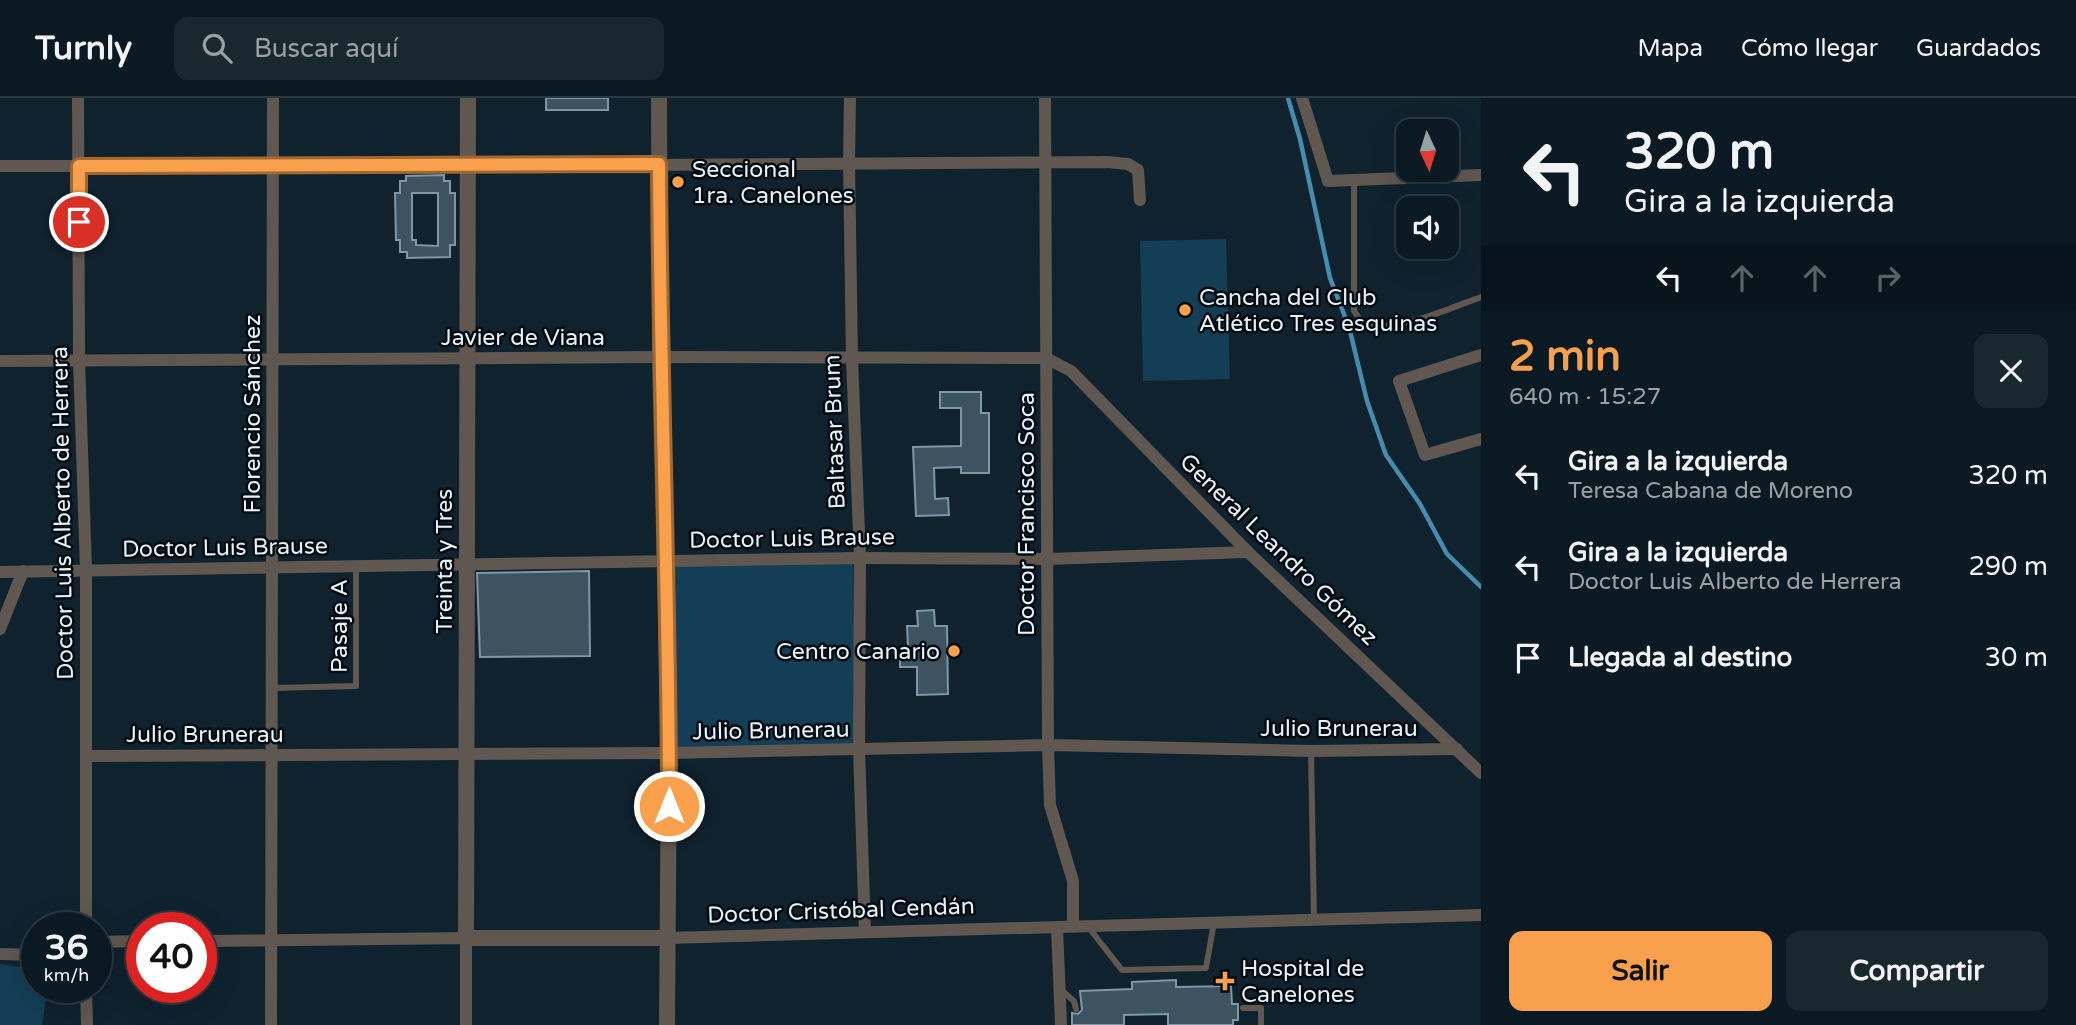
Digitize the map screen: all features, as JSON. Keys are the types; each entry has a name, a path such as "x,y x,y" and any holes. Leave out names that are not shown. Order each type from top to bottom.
{"street":[{"name":"Doctor Luis Alberto de Herrera","path":"78,98 79,360 86,570 86,912"},
{"name":"Florencio Sánchez","path":"271,1025 273,98"},
{"name":"Treinta y Tres","path":"466,1025 468,98"},
{"path":"659,98 660,357 669,753 667,1025"},
{"name":"Baltasar Brum","path":"850,98 852,359 860,558 859,748 865,932"},
{"name":"Doctor Francisco Soca","path":"1045,98 1050,805 1073,881 1073,926"},
{"path":"1302,98 1328,181 1481,176"},
{"path":"0,166 1107,162 1128,164 1138,170 1140,200"},
{"path":"1481,355 1399,381 1425,455 1481,439"},
{"name":"Javier de Viana","path":"0,361 660,357 1046,358"},
{"name":"General Leandro Gómez","path":"1046,358 1071,371 1248,551 1481,773"},
{"name":"Doctor Luis Brause","path":"0,572 860,558 1048,559 1248,551"},
{"path":"0,629 23,571"},
{"name":"Julio Brunerau","path":"86,756 669,753 1048,745 1311,751 1457,749"},
{"name":"Doctor Cristóbal Cendán","path":"217,941 669,938 1481,915"},
{"path":"1056,927 1061,1025"},
{"path":"0,954 21,955"},
{"path":"86,1003 86,1025"}],"lane":[{"path":"1354,180 1354,311 1363,322 1378,327 1399,325 1481,297"},
{"name":"Pasaje A","path":"272,688 356,686 356,565"},
{"path":"1311,751 1314,919"},
{"path":"1088,926 1122,970 1206,968 1214,922"},
{"path":"1059,988 1074,1001 1076,1009"},
{"path":"1243,1008 1261,1008 1261,1025"}],"shaded area":[{"name":"Cancha del Club Atlético Tres esquinas","path":"1226,239 1230,379 1143,381 1140,241"},
{"path":"853,563 856,745 675,747 673,566"},
{"path":"0,964 21,967 21,1003 45,1003 42,1025 0,1025"}],"building":[{"path":"546,98 608,98 608,110 546,110"},
{"path":"444,175 444,181 450,181 450,193 455,193 455,245 450,245 450,257 407,258 407,252 400,252 400,240 396,240 395,193 400,193 400,181 406,181 406,176","holes":["412,193 438,193 438,246 416,245 416,240 412,240"]},
{"path":"940,392 981,392 981,413 989,413 989,473 961,473 961,467 934,468 935,499 948,498 949,515 916,516 913,447 961,446 961,408 940,408"},
{"path":"589,571 590,656 480,657 477,573"},
{"path":"934,610 935,626 947,626 948,694 917,695 917,667 900,667 900,648 908,648 907,626 918,626 917,611"},
{"path":"1176,980 1176,987 1231,986 1232,1004 1238,1004 1238,1020 1233,1020 1233,1025 1168,1025 1168,1014 1124,1015 1124,1025 1072,1025 1072,1013 1078,1014 1082,1010 1080,991 1132,989 1132,982"}],"waterway":[{"path":"1288,98 1300,139 1330,278 1349,327 1367,401 1386,455 1420,504 1447,554 1481,587"}],"place":[{"name":"Seccional 1ra. Canelones","path":"678,182"},
{"name":"Cancha del Club Atlético Tres esquinas","path":"1185,310"},
{"name":"Centro Canario","path":"954,651"},
{"name":"Hospital de Canelones","path":"1225,981"}],"route":[{"path":"79,222 79,166 659,164 669,806"}]}
